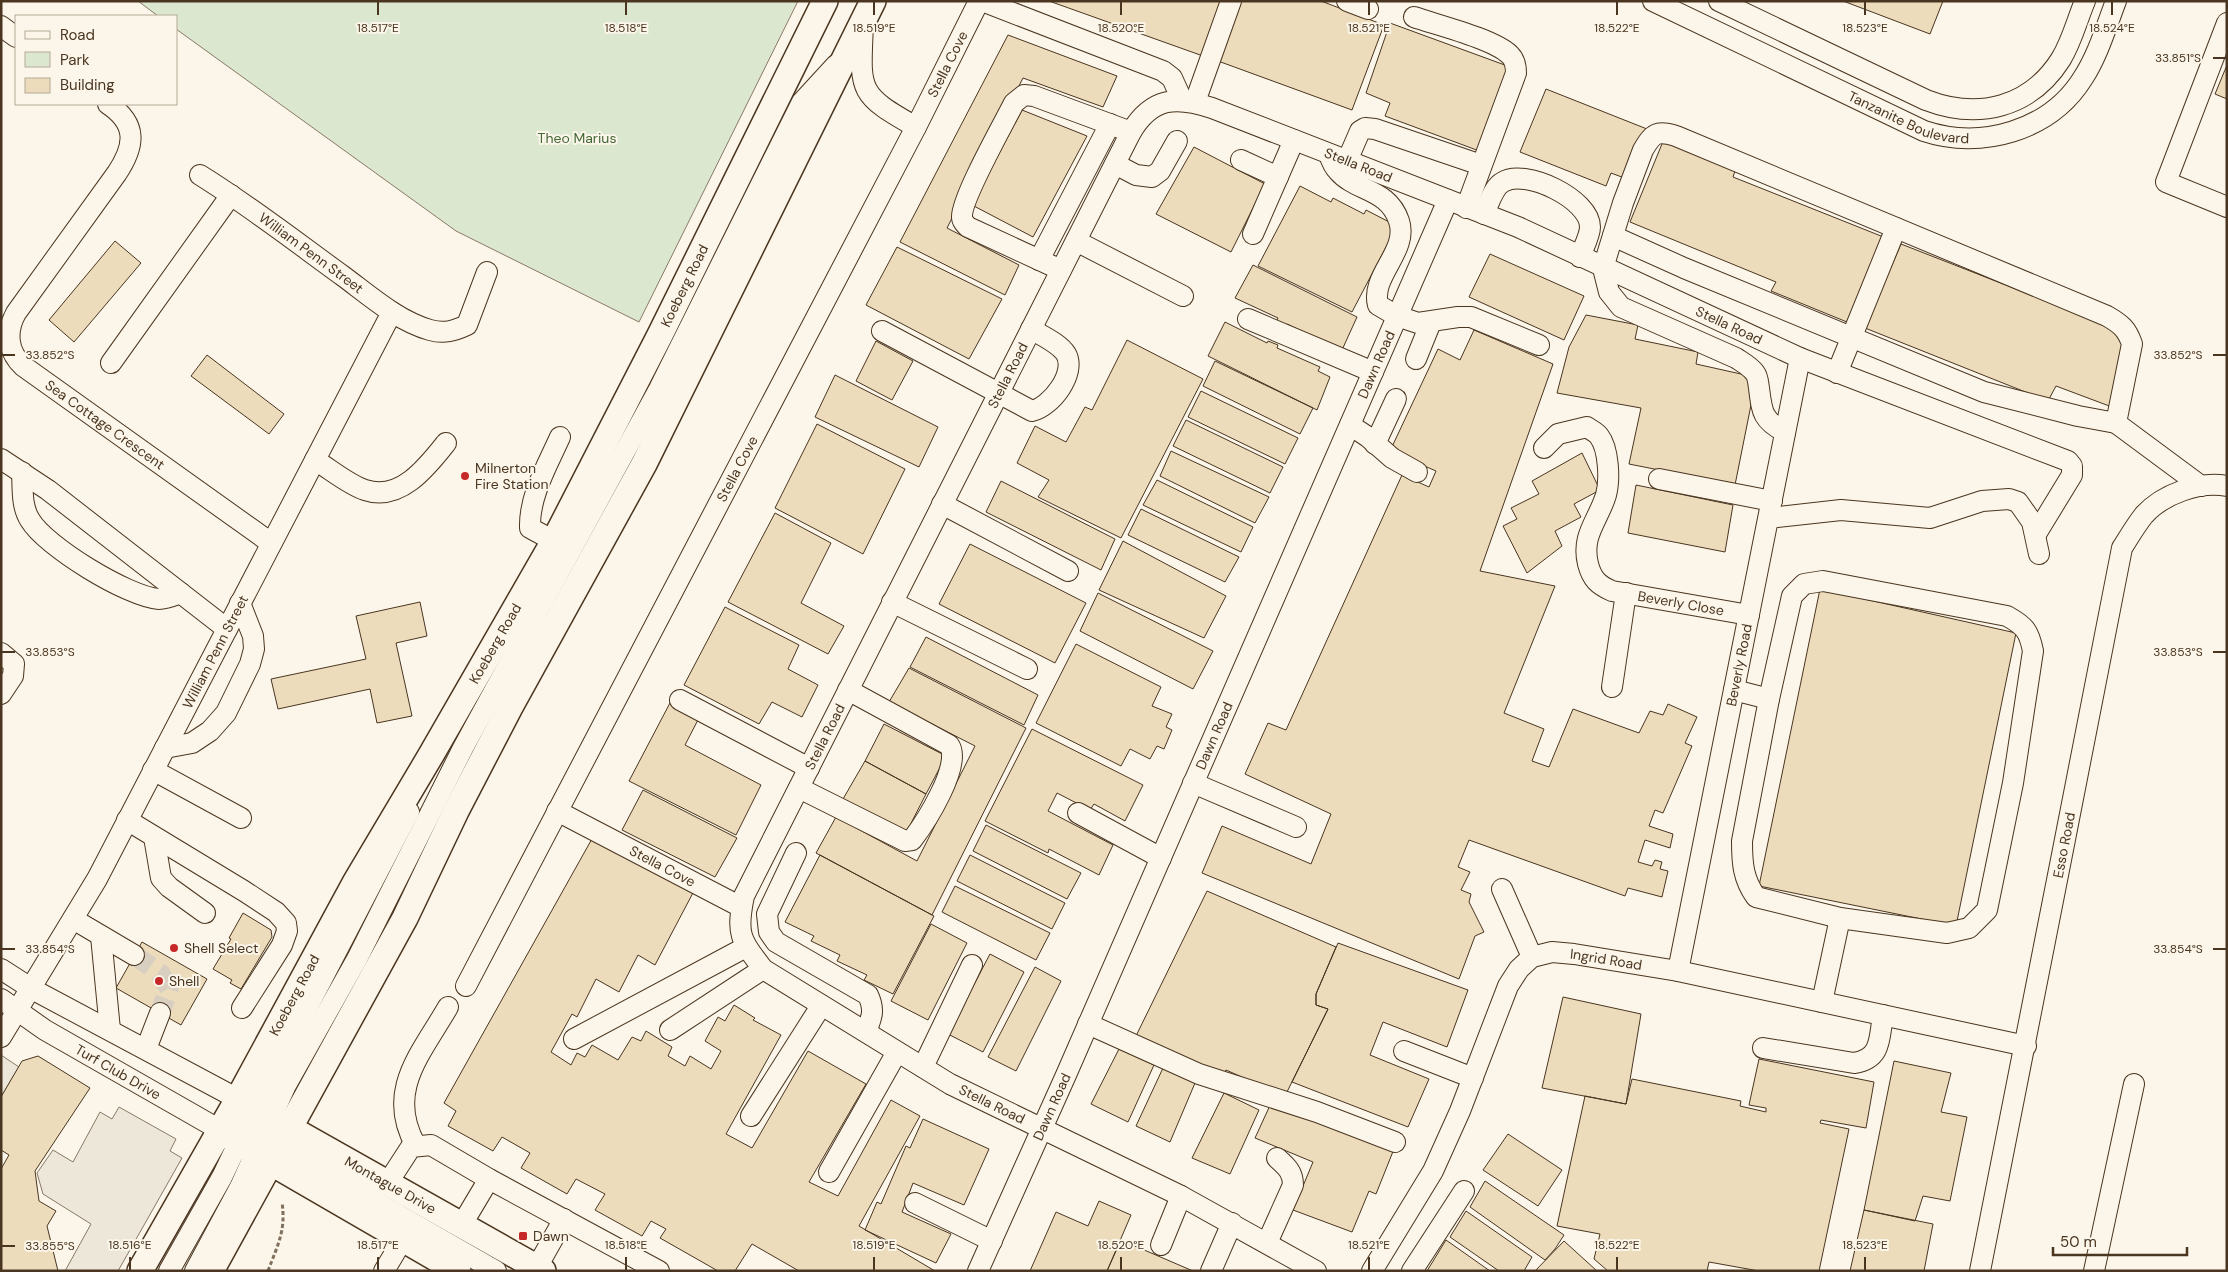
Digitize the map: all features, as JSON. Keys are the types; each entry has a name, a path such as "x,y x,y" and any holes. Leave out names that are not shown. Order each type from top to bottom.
{"main road":[{"name":"Koeberg Road","path":"211,1271 257,1132 355,883 431,756 554,541 660,335 825,1"},
{"name":"Koeberg Road","path":"140,1271 257,1132 405,918 456,811 510,707 644,464 868,12"},
{"name":"Montague Drive","path":"257,1132 387,1184 540,1269"},
{"path":"257,1132 403,1239 458,1271"}],"street":[{"name":"Stella Cove","path":"466,986 981,1 1163,71 1172,78 1188,101"},
{"path":"1188,101 1230,1"},
{"path":"1347,1 1368,9"},
{"name":"Tanzanite Boulevard","path":"1653,1 1924,131 1955,138 1995,136 2011,133 2044,118 2082,80 2116,1"},
{"name":"Tanzanite Boulevard","path":"1719,1 1926,100 1957,110 1997,107 2014,101 2041,83 2061,58 2085,1"},
{"path":"868,12 861,66 862,80 867,92 881,108 916,127"},
{"path":"1414,17 1489,42 1504,50 1516,64 1516,73 1466,208"},
{"path":"2227,23 2166,182 2227,207"},
{"path":"1,26 15,37"},
{"path":"1061,270 968,227 962,216 968,198 1014,103 1024,95 1034,96 1131,132"},
{"name":"Stella Road","path":"1316,1271 1181,1196 950,1084 771,974 746,947 740,934 741,907 744,896 1131,132 1145,113 1159,103 1188,101 1294,140 1518,228 1800,358 2068,461 2072,466 2072,475 2036,534"},
{"name":"Sea Cottage Crescent","path":"109,105 119,112 128,126 131,143 127,159 16,313 10,328 12,350 23,366 271,544"},
{"path":"1039,260 1110,124"},
{"path":"1481,165 1375,129 1365,128 1360,131 1338,157 1339,173 1348,180 1372,190 1383,198 1399,220 1400,240 1376,291 1378,305 1397,316 1418,323 1458,317 1471,318 1539,345"},
{"path":"1785,432 1772,425 1766,418 1761,408 1758,379 1751,368 1736,358 1621,307 1609,292 1603,268 1613,236 1643,150 1650,139 1664,132 2108,316 2123,325 2129,334 2132,344 2116,424"},
{"path":"1253,234 1294,140"},
{"path":"1115,164 1136,175 1152,177 1160,171 1177,141"},
{"path":"1241,160 1278,177"},
{"name":"William Penn Street","path":"200,175 232,195 392,312 429,330 444,333 455,331 467,325 487,272"},
{"path":"1466,208 1507,180 1516,178 1548,185 1567,196 1586,215 1590,227 1580,257"},
{"path":"111,363 232,195"},
{"name":"Dawn Road","path":"978,1271 1194,783 1397,316 1466,208"},
{"path":"1837,373 1896,228"},
{"path":"1613,236 1684,268 1984,392 2116,424 2201,486"},
{"path":"1076,242 1183,296"},
{"name":"William Penn Street","path":"32,989 127,820 392,312"},
{"path":"1248,319 1373,372"},
{"path":"1416,359 1431,322"},
{"path":"882,330 1032,411 1046,405 1061,386 1069,366 1066,355 1061,348 1032,329"},
{"name":"Beverly Road","path":"1678,971 1800,358"},
{"path":"1375,444 1396,399"},
{"path":"1350,425 1368,436 1392,458 1417,472"},
{"path":"1544,448 1558,434 1587,427 1598,434 1606,447 1608,468 1606,495 1593,522 1585,548 1591,574 1595,582 1619,592 1612,687"},
{"path":"554,541 530,528 529,515 538,484 560,437"},
{"path":"315,460 365,490 388,492 406,485 424,470 446,443"},
{"path":"1,459 22,472 226,629"},
{"path":"22,472 24,506 30,522 46,537 93,572 133,592 158,599 168,598 181,593"},
{"path":"1659,479 1770,510 1841,510 1930,518 1982,501 2009,499 2018,502 2024,509 2036,534 2039,554"},
{"name":"Esso Road","path":"1980,1271 2026,1046 2056,878 2122,548 2145,515 2172,496 2201,486 2227,486"},
{"path":"942,504 1068,571"},
{"path":"1823,581 2007,616 2021,624 2030,635 2033,651 2013,783 1987,910 1970,928 1947,933 1840,918 1756,896 1747,884 1742,862 1742,841 1769,699 1792,596 1804,584 1823,581"},
{"name":"Beverly Close","path":"1619,592 1749,615"},
{"path":"892,602 1027,669"},
{"path":"165,748 192,743 210,731 230,705 250,664 254,649 253,636 240,603"},
{"path":"1,653 14,664 13,676 1,694"},
{"path":"799,788 905,841 912,840 937,800 953,760 953,750 949,745 848,690"},
{"path":"1734,690 1769,699"},
{"path":"680,700 809,768"},
{"path":"153,770 241,818"},
{"path":"1194,783 1296,827"},
{"name":"Stella Cove","path":"557,811 741,907"},
{"path":"1078,813 1161,858"},
{"path":"127,820 276,912 286,923 287,931 282,945 242,1008"},
{"path":"154,836 161,878 169,887 205,914"},
{"path":"796,853 767,914 769,932 776,942 868,995 873,1006 873,1014 866,1032"},
{"path":"1372,1271 1433,1171 1473,1078 1508,986 1519,969 1532,957 1502,889"},
{"path":"1822,1002 1840,918"},
{"path":"73,919 134,955"},
{"path":"101,936 110,1030"},
{"path":"574,1039 746,947"},
{"path":"670,1030 771,974 791,951"},
{"name":"Ingrid Road","path":"1532,957 1552,952 1574,954 1678,971 2026,1046"},
{"path":"923,1067 972,965"},
{"path":"1,969 32,989 146,1049 257,1132 496,1271"},
{"path":"1,1037 32,989"},
{"name":"Turf Club Drive","path":"1,999 45,1030 257,1132"},
{"path":"751,1116 821,1006"},
{"path":"416,1146 402,1111 404,1090 408,1076 448,1007"},
{"path":"146,1049 160,1013"},
{"path":"1763,1048 1854,1063 1866,1061 1876,1053 1883,1015"},
{"path":"1088,1024 1199,1074 1300,1106 1395,1142"},
{"path":"1404,1051 1473,1078"},
{"path":"829,1172 897,1052"},
{"path":"2094,1271 2134,1084"},
{"path":"169,1271 222,1177 257,1132"},
{"path":"194,1271 240,1187 257,1132"},
{"path":"387,1184 411,1148 431,1145 648,1268"},
{"path":"1267,1243 1293,1185 1293,1176 1288,1168 1277,1158"},
{"path":"461,1226 489,1179"},
{"path":"1412,1271 1464,1190"},
{"path":"1161,1245 1181,1196"},
{"path":"915,1203 992,1241"},
{"path":"540,1269 564,1219"},
{"path":"1211,1271 1232,1223"},
{"path":"384,1271 403,1239"}],"path":[{"path":"268,1271 282,1233 284,1222 282,1202"}],"green space":[{"name":"Theo Marius","path":"138,1 798,1 639,322 456,231 178,30 178,15 157,15"}],"shaded area":[{"path":"1,1055 19,1067 1,1097"},
{"path":"119,1107 176,1139 170,1151 182,1158 118,1271 65,1271 91,1224 43,1194 37,1173 53,1150 73,1162 100,1112 112,1119"}],"building":[{"path":"1049,1 1224,1 1203,56"},
{"path":"1240,1 1321,1 1384,25 1352,110 1218,61"},
{"path":"1843,1 1943,1 1930,34"},
{"path":"1390,23 1513,68 1482,152 1385,116 1390,103 1366,93"},
{"path":"1008,35 1117,76 1103,107 1023,78 947,228 1019,265 1005,295 900,242"},
{"path":"2227,65 2227,99 2215,94"},
{"path":"1546,89 1647,129 1627,179 1611,173 1606,186 1520,152"},
{"path":"1022,110 1087,136 1033,237 972,205"},
{"path":"1664,139 1736,168 1733,177 1886,238 1847,322 1771,291 1776,282 1630,222"},
{"path":"1194,147 1265,184 1231,252 1156,214"},
{"path":"1300,186 1331,202 1333,198 1364,214 1366,210 1397,226 1352,312 1258,266"},
{"path":"115,241 141,263 74,342 49,320"},
{"path":"1901,244 2108,325 2128,348 2112,407 2056,386 2048,401 1865,328"},
{"path":"897,247 1002,299 969,359 866,305"},
{"path":"1490,254 1584,296 1564,340 1469,297"},
{"path":"1253,265 1357,317 1342,350 1287,324 1286,327 1276,322 1278,318 1235,298"},
{"path":"1586,315 1638,325 1635,339 1698,352 1696,364 1750,376 1755,385 1735,485 1629,464 1641,408 1557,393 1569,347"},
{"path":"1225,322 1267,343 1268,341 1278,345 1277,348 1320,367 1318,371 1330,377 1317,410 1208,356"},
{"path":"1474,330 1553,364 1480,571 1555,586 1504,713 1544,729 1532,761 1549,767 1573,709 1639,733 1650,711 1663,715 1668,704 1697,717 1685,743 1692,746 1663,813 1655,810 1649,826 1673,834 1670,848 1645,840 1638,862 1652,866 1655,860 1662,862 1660,869 1668,871 1662,897 1628,888 1625,896 1469,840 1458,867 1470,872 1461,890 1471,894 1469,902 1484,932 1475,936 1459,979 1202,873 1222,826 1311,864 1331,814 1245,774 1268,723 1286,730 1402,475 1429,487 1436,471 1390,451 1438,349 1460,360"},
{"path":"1127,340 1203,379 1121,538 1038,497 1049,480 1017,463 1035,426 1066,442 1085,407 1092,410"},
{"path":"876,341 913,361 892,400 856,381"},
{"path":"207,355 284,414 269,434 191,376"},
{"path":"1215,361 1313,408 1300,434 1203,386"},
{"path":"835,375 938,427 919,467 815,417"},
{"path":"1201,391 1298,438 1285,464 1188,417"},
{"path":"1186,420 1283,467 1270,493 1173,446"},
{"path":"817,424 905,469 863,554 775,508"},
{"path":"1171,451 1269,497 1255,523 1160,476"},
{"path":"1582,453 1600,490 1574,504 1581,517 1555,531 1562,546 1527,573 1503,526 1517,519 1511,508 1539,494 1532,481"},
{"path":"1157,480 1253,527 1241,552 1143,505"},
{"path":"1001,481 1115,539 1101,570 986,512"},
{"path":"1636,485 1733,505 1725,552 1628,533"},
{"path":"1141,509 1239,557 1225,582 1128,535"},
{"path":"775,513 831,543 801,603 844,626 828,654 728,602"},
{"path":"1123,541 1226,596 1204,638 1099,590"},
{"path":"970,544 1086,603 1055,663 939,604"},
{"path":"1820,589 2016,633 1956,926 1759,886"},
{"path":"1098,593 1213,651 1193,689 1080,631"},
{"path":"420,602 427,636 396,643 412,716 377,723 370,689 278,709 271,679 366,659 356,616"},
{"path":"725,607 799,645 788,669 818,685 802,717 772,702 759,724 684,685"},
{"path":"926,637 1038,695 1024,725 910,667"},
{"path":"1076,644 1161,687 1152,706 1172,714 1166,727 1172,730 1164,749 1157,746 1150,759 1130,749 1121,766 1036,723"},
{"path":"909,668 1026,728 932,915 816,853 836,817 917,861 975,746 889,702"},
{"path":"671,701 700,716 685,745 761,785 736,835 629,781"},
{"path":"884,724 946,756 926,794 865,761"},
{"path":"1032,729 1143,785 1125,821 1094,804 1090,810 1057,793 1048,811 1113,845 1099,875 1049,849 1048,853 985,821"},
{"path":"865,761 926,794 906,833 843,799"},
{"path":"643,790 737,838 715,877 622,830"},
{"path":"986,825 1081,873 1067,899 973,851"},
{"path":"593,837 695,889 655,965 638,955 619,992 596,979 577,1017 572,1014 551,1052 571,1065 577,1053 585,1057 592,1045 618,1060 632,1037 641,1041 646,1031 672,1047 668,1056 685,1066 690,1056 711,1069 721,1051 705,1041 718,1017 725,1021 734,1005 755,1018 753,1020 781,1035 726,1134 752,1148 808,1051 866,1084 809,1182 838,1196 891,1100 920,1116 859,1226 935,1271 799,1271 752,1244 735,1271 718,1271 660,1238 666,1229 651,1221 642,1236 595,1210 605,1194 576,1179 567,1194 521,1168 530,1153 502,1137 493,1151 448,1126 456,1111 444,1103"},
{"path":"820,855 934,916 893,994 864,980 867,975 837,961 840,955 811,941 814,936 785,922"},
{"path":"970,855 1065,903 1052,929 957,881"},
{"path":"955,886 1050,933 1036,960 942,912"},
{"path":"1207,891 1336,947 1316,994 1316,1005 1328,1009 1285,1096 1226,1070 1222,1076 1135,1038"},
{"path":"243,913 271,930 272,937 241,989 230,983 232,980 213,969 231,939 229,938"},
{"path":"931,924 967,943 928,1020 891,1001"},
{"path":"142,942 207,979 181,1025 116,988"},
{"path":"1338,943 1468,990 1447,1047 1383,1022 1370,1055 1429,1079 1408,1127 1292,1082 1328,1009 1316,1005 1316,994"},
{"path":"990,954 1024,972 983,1052 948,1034"},
{"path":"1035,967 1061,981 1016,1071 988,1057"},
{"path":"1563,997 1641,1014 1626,1104 1542,1088"},
{"path":"1119,1049 1154,1065 1128,1122 1091,1104"},
{"path":"38,1056 90,1088 35,1171 39,1201 56,1211 47,1226 58,1271 1,1271 1,1169 9,1155 1,1150 1,1097 22,1061"},
{"path":"1759,1059 1874,1082 1866,1128 1821,1120 1820,1123 1849,1129 1819,1271 1759,1271 1709,1262 1707,1271 1608,1271 1594,1259 1600,1234 1557,1226 1585,1096 1626,1104 1632,1079 1741,1101 1740,1106 1766,1112 1766,1108 1749,1105"},
{"path":"1894,1061 1951,1073 1941,1112 1967,1117 1950,1201 1923,1196 1915,1221 1864,1210"},
{"path":"1163,1068 1195,1083 1170,1142 1136,1126"},
{"path":"1224,1093 1259,1110 1230,1174 1192,1158"},
{"path":"1272,1101 1394,1149 1376,1194 1369,1191 1352,1232 1293,1210 1313,1162 1255,1138"},
{"path":"923,1119 989,1149 964,1205 913,1183 902,1212 951,1234 936,1263 865,1230 877,1202 881,1204 906,1146 910,1148"},
{"path":"1508,1134 1562,1170 1538,1206 1483,1170"},
{"path":"1485,1181 1564,1235 1545,1260 1470,1207"},
{"path":"1099,1201 1131,1215 1107,1271 1030,1271 1056,1212 1088,1226"},
{"path":"1864,1210 1933,1224 1924,1271 1850,1271"},
{"path":"1466,1211 1532,1257 1524,1271 1499,1271 1450,1237"},
{"path":"1121,1240 1193,1271 1107,1271"},
{"path":"1446,1240 1490,1271 1427,1271"},
{"path":"1564,1241 1597,1271 1535,1271"}],"tunnel":[{"path":"134,955 160,973 169,988 160,1013"}],"place":[{"name":"Milnerton Fire Station","path":"465,476"},
{"name":"Shell Select","path":"174,948"},
{"name":"Shell","path":"159,981"},
{"name":"Dawn","path":"523,1236"}]}
